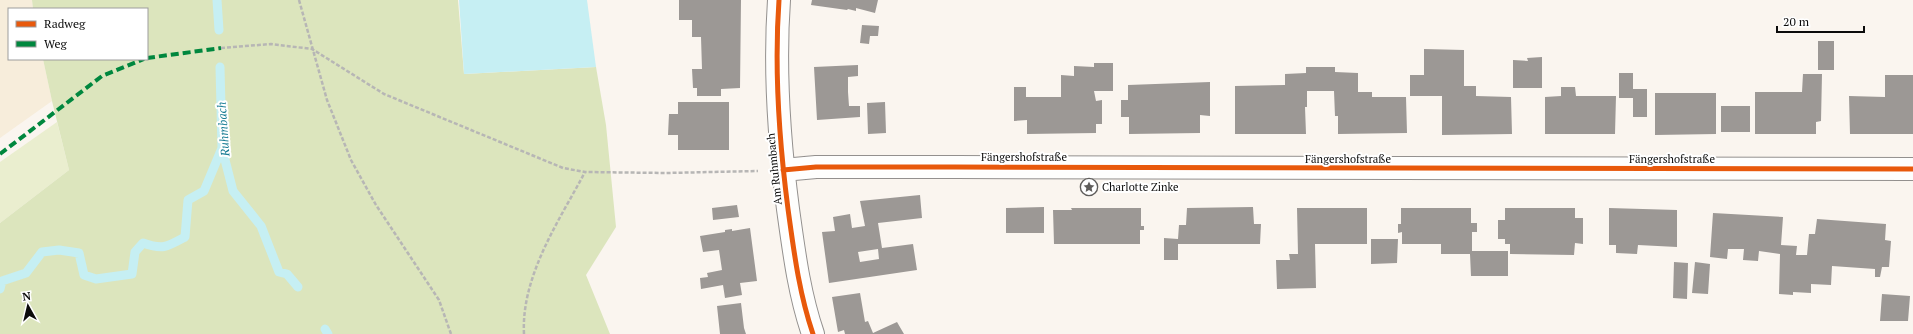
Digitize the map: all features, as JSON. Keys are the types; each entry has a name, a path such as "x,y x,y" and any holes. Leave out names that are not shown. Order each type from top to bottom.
{"street":[{"name":"Am Ruhmbach","path":"779,0 777,62 783,170 796,271 813,334"},
{"name":"Fängershofstraße","path":"783,170 839,167 1913,170"}],"path":[{"path":"299,0 327,100 351,160 376,205 439,300 451,334"},
{"path":"221,48 271,44 312,49 384,94 563,168 586,172 710,173 783,170"},
{"path":"524,334 529,289 547,242 586,172"}],"shaded area":[{"path":"0,0 32,0 33,8 8,8 8,60 43,60 52,101 0,138"}],"green space":[{"path":"32,0 458,0 464,74 596,67 606,125 616,227 586,275 610,334 0,334 0,223 69,170 43,60 148,60 148,8 33,8"},
{"path":"57,122 69,170 0,223 0,162"}],"water":[{"path":"459,0 587,0 596,67 464,74"}],"building":[{"path":"679,0 741,0 740,88 721,89 721,96 697,96 697,88 693,88 692,69 702,69 701,37 692,37 692,20 679,20"},
{"path":"812,0 878,0 875,13 856,8 856,11 811,5"},
{"path":"862,25 879,26 878,36 870,36 869,44 860,43"},
{"path":"1818,41 1834,41 1834,70 1818,70"},
{"path":"1424,49 1464,50 1464,86 1476,86 1476,96 1511,97 1512,134 1442,135 1442,96 1410,96 1410,75 1424,75"},
{"path":"1542,57 1542,88 1513,88 1513,60 1528,61 1527,58"},
{"path":"1094,63 1113,63 1113,91 1094,91 1096,101 1102,100 1102,124 1096,124 1096,133 1027,134 1027,120 1014,121 1014,87 1026,87 1026,97 1061,97 1061,75 1074,76 1074,66 1094,67"},
{"path":"858,65 858,76 848,77 848,92 849,106 860,106 860,117 817,120 814,67"},
{"path":"1306,67 1335,67 1335,72 1358,73 1358,92 1372,92 1372,97 1406,97 1407,133 1338,134 1338,116 1335,116 1334,91 1307,91 1307,107 1305,107 1306,134 1235,134 1235,86 1285,85 1285,74 1306,73"},
{"path":"1619,73 1633,73 1633,89 1647,89 1647,117 1633,117 1633,98 1619,98"},
{"path":"1803,74 1822,74 1821,121 1816,122 1816,134 1755,134 1755,92 1802,92"},
{"path":"1885,75 1913,75 1913,134 1850,134 1849,96 1885,97"},
{"path":"1210,82 1210,116 1200,115 1200,133 1129,134 1129,117 1121,117 1121,100 1128,100 1128,85"},
{"path":"1561,87 1575,87 1576,96 1616,96 1615,134 1545,134 1545,97 1561,96"},
{"path":"1655,93 1716,93 1716,134 1655,135"},
{"path":"678,102 729,102 729,150 678,150 678,135 668,135 669,114 678,114"},
{"path":"885,102 886,133 868,134 867,103"},
{"path":"1721,106 1750,106 1750,132 1721,132"},
{"path":"920,195 922,218 878,223 882,248 913,244 917,270 829,283 822,232 835,231 833,217 850,214 852,228 865,226 860,201","holes":["878,249 879,259 860,262 858,252"]},
{"path":"737,205 739,217 713,220 712,208"},
{"path":"1044,207 1044,233 1006,233 1006,208"},
{"path":"1253,207 1254,224 1261,224 1260,244 1178,244 1178,260 1164,260 1164,238 1178,239 1179,225 1186,225 1187,208"},
{"path":"1071,208 1141,208 1141,226 1144,226 1144,230 1140,230 1140,244 1054,244 1053,210 1072,210"},
{"path":"1297,208 1367,208 1367,244 1315,244 1316,288 1277,289 1276,260 1290,260 1289,254 1298,254"},
{"path":"1401,208 1471,208 1471,223 1477,223 1477,232 1472,232 1472,251 1508,251 1508,276 1471,276 1470,254 1441,254 1441,244 1402,244 1402,232 1398,233 1398,224 1401,224"},
{"path":"1505,208 1575,208 1575,218 1583,218 1583,244 1575,243 1574,255 1510,254 1510,244 1505,244 1505,239 1498,239 1498,220 1505,220"},
{"path":"1609,208 1677,210 1677,247 1638,245 1637,254 1616,253 1616,245 1609,245"},
{"path":"1713,213 1783,217 1781,245 1797,246 1796,255 1807,255 1809,234 1815,234 1817,219 1886,224 1885,240 1891,241 1889,267 1882,267 1880,277 1875,277 1875,269 1832,266 1831,285 1811,284 1811,293 1793,292 1793,295 1779,294 1780,254 1759,251 1758,261 1743,260 1744,249 1728,249 1727,259 1710,257"},
{"path":"750,228 757,281 740,283 742,295 725,298 723,285 701,289 700,278 708,277 707,273 722,270 719,250 703,252 700,236 725,232 725,230 732,229 732,231"},
{"path":"1371,239 1398,239 1397,263 1371,264"},
{"path":"1674,262 1688,263 1687,299 1673,298"},
{"path":"1695,262 1710,264 1708,294 1692,293"},
{"path":"860,293 865,322 868,321 873,333 897,322 904,334 845,334 844,330 838,332 832,297"},
{"path":"1882,294 1910,296 1908,321 1880,321"},
{"path":"741,303 746,334 720,334 717,306"}],"waterway":[{"name":"Ruhmbach","path":"217,0 219,30"},
{"name":"Ruhmbach","path":"220,67 222,148 233,191 261,226 279,272 287,274 298,287"},
{"path":"0,289 2,281 26,273 42,252 59,250 79,253 84,275 96,279 132,274 135,252 143,243 160,247 169,245 185,237 188,200 204,191 222,148"},
{"name":"Ruhmbach","path":"325,329 328,334"}],"marked path":[{"path":"148,58 221,48"},
{"path":"0,154 102,76 142,60"}],"cycle path":[{"path":"779,0 777,79 782,157 792,241 804,303 813,334"},
{"path":"783,170 816,167 1913,169"}],"place":[{"name":"Charlotte Zinke","path":"1089,187"}]}
